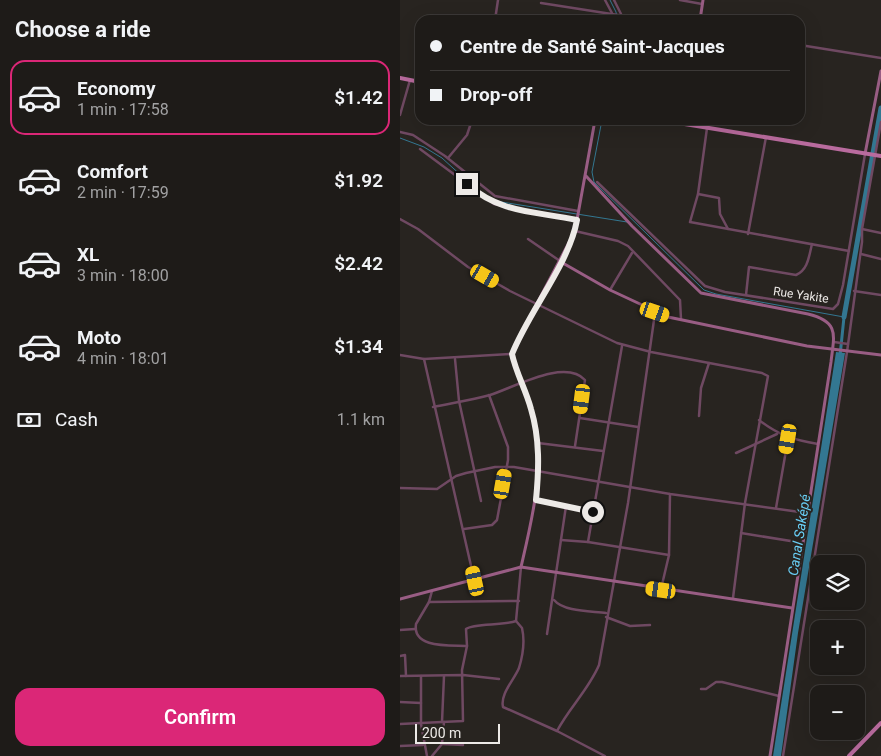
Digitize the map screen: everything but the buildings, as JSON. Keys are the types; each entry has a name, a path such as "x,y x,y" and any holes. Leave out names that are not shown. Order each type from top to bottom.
{"main road":[{"path":"400,78 415,81"},
{"path":"696,125 881,156"},
{"path":"849,756 881,723"}],"street":[{"path":"496,15 498,0"},
{"path":"605,0 613,15"},
{"path":"614,0 620,14"},
{"path":"680,0 703,2 701,15"},
{"path":"541,4 624,15"},
{"path":"805,46 881,58"},
{"name":"Rue Yakite","path":"597,182 700,282 718,291 833,309 838,304 843,285 881,71"},
{"path":"400,115 410,80"},
{"path":"783,756 847,352 854,291 861,254 862,229 881,122"},
{"path":"448,158 467,135 470,125"},
{"path":"595,125 575,231 561,262 536,305 512,354 531,408 538,443 539,470 536,500 521,567 516,621 522,628 523,648 518,668 502,706 557,731 605,756"},
{"path":"708,128 698,194 690,222 849,251"},
{"path":"400,132 413,135 438,151 495,196 537,206 578,212"},
{"path":"748,234 766,137"},
{"path":"420,149 494,204 577,219"},
{"path":"433,158 438,151"},
{"path":"586,176 632,226 701,293 819,316 832,325 834,342 770,756"},
{"path":"698,194 718,198 720,214 728,229"},
{"path":"400,219 418,229 468,267 536,305 566,317 622,346 762,373 768,376 745,503 733,598"},
{"path":"862,229 881,233"},
{"path":"575,231 623,243 682,302 681,319"},
{"path":"528,239 561,262 610,290 655,312 777,341 832,350 881,355"},
{"path":"746,296 750,267 796,275 802,272 808,262 812,244"},
{"path":"610,290 633,252"},
{"path":"861,254 881,259"},
{"path":"854,291 881,295"},
{"path":"557,731 565,714 595,674 602,649 606,615 630,485 651,352 655,312"},
{"path":"834,342 848,344"},
{"path":"588,542 622,346"},
{"path":"400,355 424,360 512,354"},
{"path":"455,359 459,401 481,501"},
{"path":"424,360 433,407 475,581"},
{"path":"699,416 701,388 708,363"},
{"path":"433,407 489,395 557,372 582,377 585,380 575,446"},
{"path":"464,530 496,523 508,447 489,395"},
{"path":"580,418 638,427"},
{"path":"759,420 777,434 788,439 819,444"},
{"path":"736,453 777,434"},
{"path":"776,508 788,439"},
{"path":"538,443 575,446 603,451"},
{"path":"400,488 437,489 451,479 474,472 506,467 539,470 630,485 670,494 807,513"},
{"path":"661,590 669,555 670,494"},
{"path":"536,500 593,512"},
{"path":"547,634 554,600 566,506"},
{"path":"741,533 803,543"},
{"path":"561,540 619,546 669,555"},
{"path":"400,599 475,581 521,567 661,590 733,598 792,608"},
{"path":"432,591 429,602 415,629 420,637 429,644 467,646"},
{"path":"554,600 558,605 606,615 630,626 650,625"},
{"path":"429,602 518,601"},
{"path":"400,724 463,721 462,670 467,646 467,627 495,626 516,621"},
{"path":"400,630 415,629"},
{"path":"400,656 405,655 406,676"},
{"path":"400,676 463,675 500,679"},
{"path":"421,676 421,724 426,756"},
{"path":"432,756 442,744 444,676"},
{"path":"701,689 706,689 716,682 722,682 779,696"},
{"path":"400,702 421,703"},
{"path":"442,744 463,745"},
{"path":"400,746 423,745"}],"water":[{"path":"836,352 845,353 810,555 781,756 773,756"}],"waterway":[{"path":"610,0 616,15"},
{"path":"844,317 881,108"},
{"path":"601,125 592,172 594,182 704,290 716,294 844,317"},
{"path":"400,138 424,147 442,158 476,189 495,201 627,222"},
{"name":"Canal Saképé","path":"840,356 844,317"}],"route":[{"path":"467,184 484,198 503,207 577,220 575,231 561,262 512,354 531,408 538,443 539,470 536,500 593,512"}]}
